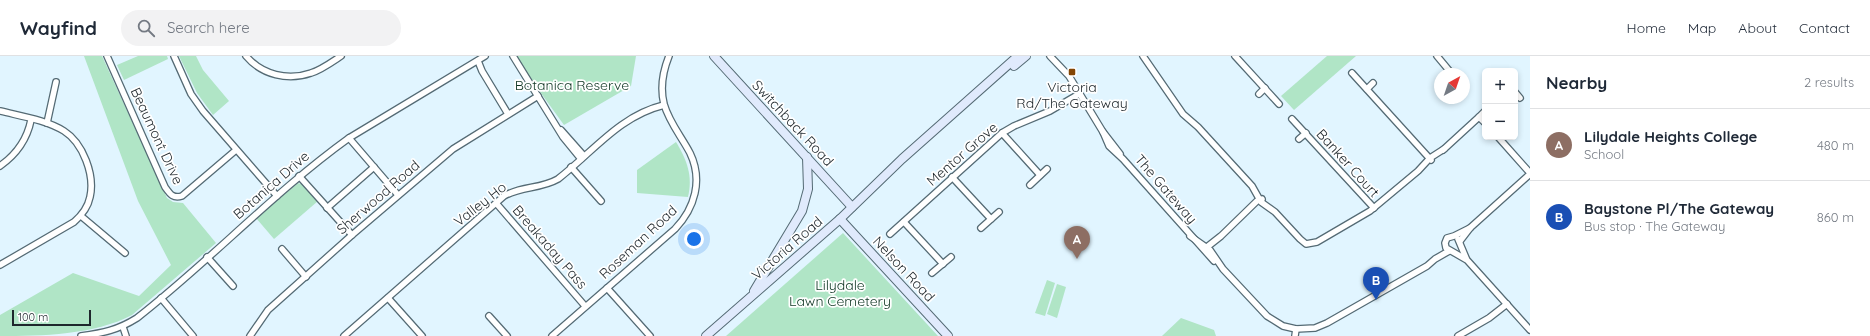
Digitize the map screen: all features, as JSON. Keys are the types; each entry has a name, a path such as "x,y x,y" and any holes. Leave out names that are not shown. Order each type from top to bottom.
{"main road":[{"name":"Switchback Road","path":"714,56 852,207"},
{"name":"Victoria Road","path":"884,179 902,159 1018,56"},
{"name":"Victoria Road","path":"706,336 884,179 906,163 1026,56"},
{"path":"750,298 802,211 808,190 807,157"},
{"name":"Nelson Road","path":"840,219 948,336"}],"street":[{"name":"Beaumont Drive","path":"106,56 165,187 170,194 176,197 182,196 236,150"},
{"path":"174,56 191,94 203,111 277,196"},
{"path":"246,56 255,65 275,76 295,77 312,73 341,56"},
{"name":"Botanica Drive","path":"81,336 123,327 142,314 299,176 348,138 485,56"},
{"path":"513,56 556,124 583,158"},
{"name":"Roseman Road","path":"552,336 678,226 689,212 694,197 696,176 693,162 664,105 662,81 669,56"},
{"name":"The Gateway","path":"1050,56 1058,63"},
{"name":"The Gateway","path":"1054,56 1080,94 1103,132 1117,148 1123,158 1190,236 1207,249 1217,265 1223,269 1267,316 1283,326 1296,329 1315,328 1327,323 1427,266 1435,259 1445,246"},
{"path":"1143,56 1183,114 1198,127 1258,191 1261,200 1275,212 1300,239 1308,244 1317,242 1374,208 1430,159 1444,149 1482,114"},
{"path":"1235,56 1279,104"},
{"path":"1437,56 1447,68"},
{"path":"478,60 482,71 508,114"},
{"path":"1352,73 1430,159"},
{"path":"47,123 56,82"},
{"path":"1367,89 1373,83"},
{"path":"1259,94 1265,88"},
{"name":"Mentor Grove","path":"890,234 1002,133 1014,126 1050,111 1080,94"},
{"name":"Sherwood Road","path":"250,336 268,310 452,149 538,96"},
{"name":"Valley Ho","path":"344,336 496,203 510,193 518,190 552,182 629,119 641,112 664,105"},
{"path":"0,111 47,123 66,132 73,139 85,159 91,179 88,205 81,216 66,228 0,264"},
{"path":"1479,117 1482,120"},
{"name":"Banker Court","path":"1292,119 1374,208"},
{"path":"0,166 12,157 21,146 27,135 31,120"},
{"path":"1002,133 1040,175"},
{"name":"Banker Court","path":"1299,139 1306,133"},
{"path":"348,138 398,195"},
{"path":"1451,251 1457,250 1470,228 1530,173 1501,140"},
{"path":"327,208 374,167"},
{"path":"571,167 601,201"},
{"path":"1030,185 1047,169"},
{"path":"299,176 352,235"},
{"path":"952,177 991,220"},
{"path":"1207,249 1261,200"},
{"name":"Breakaday Pass","path":"496,203 586,306"},
{"path":"981,228 999,212"},
{"path":"81,216 125,253"},
{"path":"904,222 942,264"},
{"path":"1470,228 1447,238 1445,246 1467,260 1530,330"},
{"path":"1454,236 1460,243 1467,260"},
{"path":"282,249 306,277"},
{"name":"The Gateway","path":"1435,259 1451,251"},
{"path":"207,257 233,286"},
{"path":"932,273 951,257"},
{"path":"607,288 650,336"},
{"path":"161,298 193,336"},
{"path":"388,298 422,336"},
{"path":"1458,336 1494,315 1506,304"},
{"path":"489,316 507,336"},
{"path":"123,327 126,336"},
{"path":"1295,336 1296,329"}],"green space":[{"path":"84,56 102,56 167,198 173,202 183,203 216,243 132,315 117,322 101,327 68,333 33,336 0,336 0,315 73,273 139,296 171,265 138,201"},
{"path":"138,56 167,56 168,59 124,80 117,65"},
{"path":"179,56 196,56 203,70 229,101 213,115 197,93"},
{"name":"Botanica Reserve","path":"514,56 636,56 631,86 564,125"},
{"path":"1327,56 1356,56 1294,110 1281,96"},
{"path":"676,142 688,168 690,182 688,197 637,193 637,170"},
{"path":"298,183 304,185 318,201 274,239 256,218"},
{"name":"Lilydale Lawn Cemetery","path":"843,233 938,336 726,336"},
{"path":"1047,280 1055,283 1045,316 1035,313"},
{"path":"1057,284 1066,287 1057,318 1047,314"},
{"path":"1181,318 1214,330 1216,336 1162,336"}],"place":[{"name":"Victoria Rd/The Gateway","path":"1072,72"},
{"name":"Lilydale Heights College","path":"1077,259"},
{"name":"Baystone Pl/The Gateway","path":"1376,300"}]}
